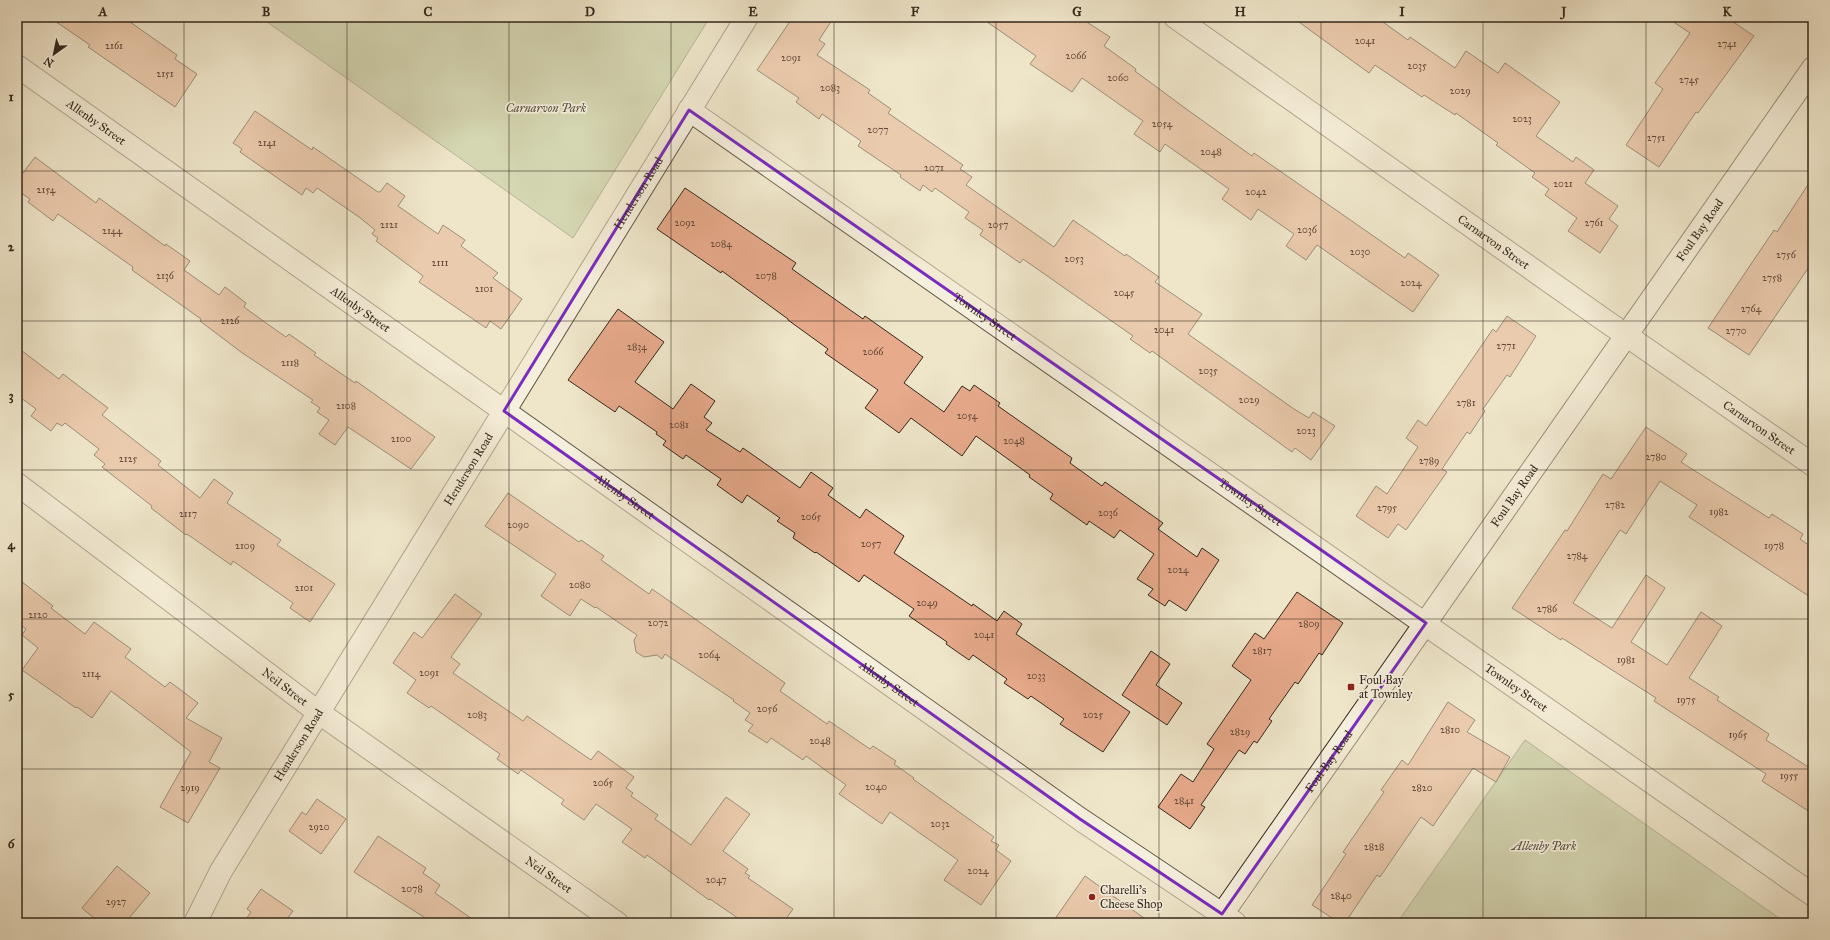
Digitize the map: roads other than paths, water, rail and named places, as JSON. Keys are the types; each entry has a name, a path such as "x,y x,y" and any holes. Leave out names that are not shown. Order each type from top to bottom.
{"street":[{"name":"Henderson Road","path":"195,923 221,871 746,17"},
{"name":"Carnarvon Street","path":"1175,17 1626,336 1813,464"},
{"name":"Allenby Street","path":"17,66 1080,819 1225,920"},
{"name":"Foul Bay Road","path":"1225,920 1426,623 1813,68"},
{"name":"Townley Street","path":"689,110 1426,623 1813,895"},
{"name":"Neil Street","path":"17,484 318,712 617,923"}],"place":[{"name":"Foul Bay at Townley","path":"1351,687"},
{"name":"Charelli's Cheese Shop","path":"1092,897"}],"park label":[{"name":"Carnarvon Park","path":"546,108"},
{"name":"Allenby Park","path":"1544,846"}]}
